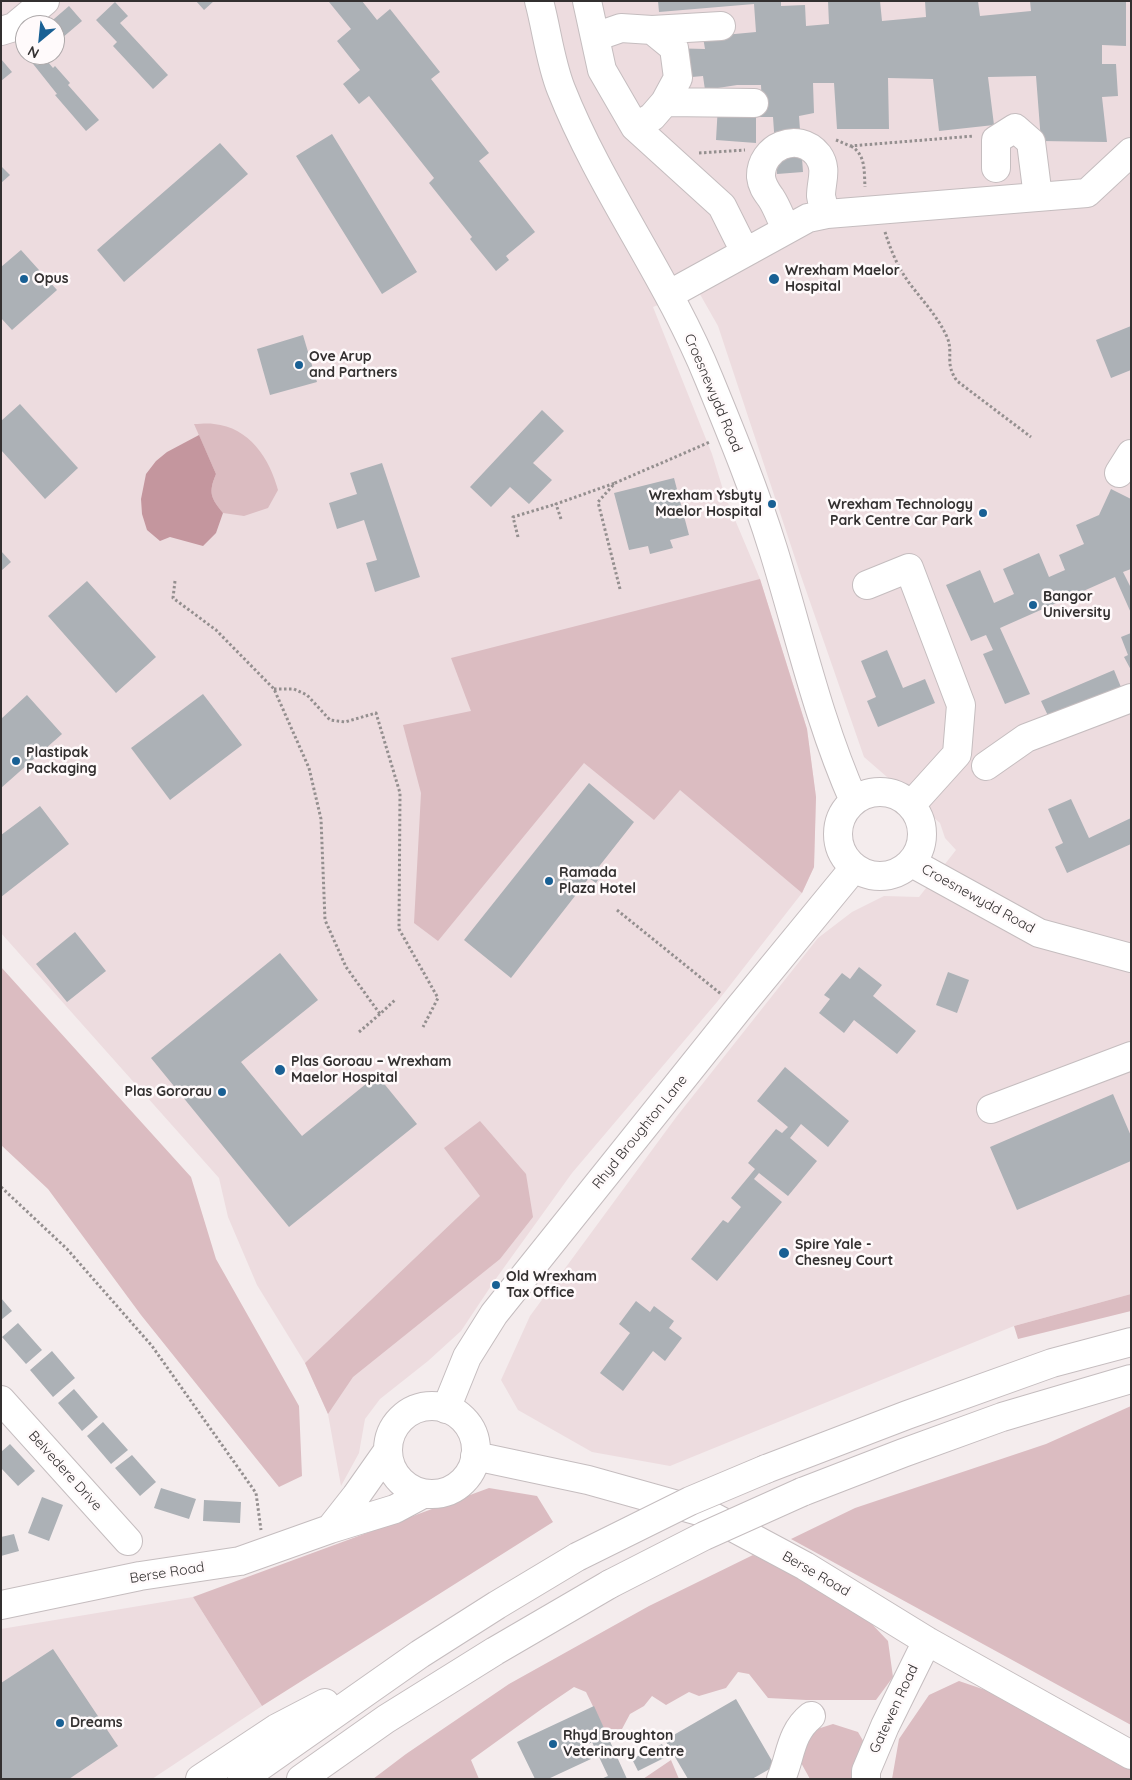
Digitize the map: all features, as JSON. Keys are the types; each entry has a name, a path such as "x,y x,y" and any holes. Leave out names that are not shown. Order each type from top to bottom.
{"main road":[{"name":"Croesnewydd Road","path":"540,1 550,56 560,87 579,131 670,294 703,364 731,433 772,547 838,763 854,800"},
{"path":"587,1 602,70 635,127 722,206 745,252"},
{"path":"1,31 14,27 40,3"},
{"path":"595,37 621,28 652,30 721,26"},
{"path":"635,127 652,117 665,102 678,78 674,48 652,30"},
{"path":"665,102 754,103"},
{"path":"996,168 996,140 1015,128 1031,142 1038,197"},
{"path":"786,229 771,198 764,190 761,180 764,160 770,152 779,146 799,143 809,147 817,154 822,163 824,174 821,194 822,204 827,214"},
{"path":"670,294 808,218 827,214 1088,193 1131,152"},
{"path":"867,585 909,568 961,704 957,754 911,805"},
{"path":"986,766 1026,738 1131,698"},
{"path":"889,793 901,797 911,805 918,815 922,834 919,852 912,863 896,873 878,877 865,874 854,868 845,859 837,834 839,821 845,810 854,800 865,794 889,793"},
{"name":"Croesnewydd Road","path":"912,863 1039,934 1131,958"},
{"name":"Rhyd Broughton Lane","path":"446,1408 467,1357 494,1314 739,1008 854,868"},
{"path":"991,1109 1131,1056"},
{"path":"242,1779 420,1654 497,1605 577,1557 690,1501 766,1469 907,1415 1052,1363 1131,1342"},
{"path":"301,1779 386,1720 495,1651 610,1584 704,1536 802,1492 903,1453 1002,1418 1131,1379"},
{"name":"Belvedere Drive","path":"1,1400 128,1542"},
{"path":"432,1406 446,1408 460,1416 470,1427 475,1441 475,1456 471,1470 463,1482 451,1490 438,1494 423,1494 410,1488 398,1479 391,1467 387,1452 389,1438 395,1425 405,1415 418,1408 432,1406"},
{"path":"330,1529 387,1452"},
{"name":"Berse Road","path":"475,1456 588,1480 706,1513 805,1566 927,1641 1131,1754"},
{"name":"Berse Road","path":"1,1605 140,1576 240,1561 330,1529 395,1509 423,1494"},
{"name":"Gatewen Road","path":"866,1779 866,1771 885,1726 927,1641"},
{"path":"200,1779 277,1728 420,1654"},
{"path":"791,1773 792,1741 803,1723 812,1716"},
{"path":"333,1779 386,1720"}],"path":[{"path":"850,146 988,135 996,140"},
{"path":"832,139 858,150 863,157 867,199 879,198 880,210 892,254 909,282 940,322 948,340 949,368 953,376 1031,437"},
{"path":"696,153 752,150"},
{"path":"518,537 513,517 615,483 731,433"},
{"path":"615,483 598,502 620,589"},
{"path":"556,504 561,519"},
{"path":"175,581 173,598 216,630 274,689 309,768 321,819 325,920 346,967 380,1014"},
{"path":"274,689 294,689 307,695 330,720 345,722 376,713 400,793 399,929 438,998 423,1027"},
{"path":"617,910 739,1008"},
{"path":"359,1032 396,999"},
{"path":"1,1187 67,1249 152,1346 256,1493 263,1554"}],"shaded area":[{"path":"1,1 1131,1 1131,1294 1014,1326 670,1466 592,1452 518,1410 501,1380 530,1316 677,1116 818,938 852,912 884,896 919,897 956,850 945,838 940,823 864,757 801,576 718,326 697,289 653,307 712,454 725,496 760,579 807,729 816,797 814,867 802,893 717,1002 572,1173 461,1331 428,1361 380,1399 365,1419 359,1453 341,1486 328,1414 305,1363 257,1285 228,1217 219,1178 1,933"},
{"path":"194,424 226,426 248,438 256,447 270,467 278,490 268,508 244,516 223,513 212,495 212,486 216,474"},
{"path":"199,435 216,474 212,486 213,499 223,513 216,533 203,546 170,537 160,541 147,530 142,514 141,499 146,474 156,461 167,452"},
{"path":"760,579 807,729 816,797 814,867 802,893 680,790 654,820 584,763 438,941 414,923 421,793 403,725 471,711 451,658"},
{"path":"1,967 191,1177 216,1259 299,1406 302,1476 279,1487 141,1315 48,1189 1,1145"},
{"path":"480,1121 526,1174 533,1217 500,1259 353,1377 328,1414 305,1363 480,1196 444,1148"},
{"path":"1131,1294 1131,1311 1018,1339 1014,1326"},
{"path":"1131,1406 1131,1725 791,1539 855,1508 1046,1444"},
{"path":"489,1488 537,1496 553,1522 262,1706 193,1597"},
{"path":"753,1555 777,1566 870,1622 888,1641 893,1677 876,1700 768,1698 749,1674 738,1672 726,1688 699,1696 689,1692 666,1705 652,1696 644,1706 630,1714 622,1729 604,1729 586,1692 574,1687 471,1760 479,1779 373,1779 406,1754 509,1684 649,1606"},
{"path":"193,1597 262,1706 152,1779 1,1779 1,1629"},
{"path":"959,1681 1000,1695 1131,1768 1131,1779 892,1779 899,1739 929,1695"},
{"path":"833,1724 858,1732 869,1751 861,1779 810,1779 800,1761 811,1731"},
{"path":"671,1760 679,1779 643,1779"}],"building":[{"path":"196,1 214,1 204,10"},
{"path":"362,1 377,20 390,9 440,72 431,79 489,153 479,161 535,232 506,256 509,260 496,271 470,239 472,237 429,183 434,178 369,96 359,104 343,84 360,70 337,41 351,29 329,2"},
{"path":"658,1 781,1 781,6 805,5 806,26 829,24 828,1 880,1 882,21 926,17 925,1 978,1 980,16 1031,11 1030,1 1126,1 1126,46 1102,45 1102,64 1116,64 1118,96 1102,97 1107,142 1041,141 1036,76 988,77 994,125 939,131 933,79 888,78 889,129 837,129 834,83 813,83 814,113 799,116 803,172 777,174 773,117 756,117 756,143 716,140 718,105 762,108 761,85 737,85 705,90 703,76 670,79 666,48 705,49 703,37 756,32 754,4 659,12"},
{"path":"115,2 128,16 120,23 168,75 153,89 113,46 117,42 96,20"},
{"path":"69,6 82,21 65,35 65,15 59,15"},
{"path":"1,59 12,72 1,81"},
{"path":"34,65 50,65 53,68 55,66 70,83 68,85 99,120 86,131 55,95 57,94"},
{"path":"332,134 417,272 382,294 296,156"},
{"path":"220,143 248,174 124,282 97,250"},
{"path":"1,166 10,175 1,183"},
{"name":"Opus","path":"21,250 57,290 12,330 1,318 1,267"},
{"path":"1131,326 1131,370 1111,378 1096,340"},
{"path":"303,335 317,382 270,395 257,349"},
{"path":"20,404 78,468 45,499 1,450 1,421"},
{"path":"542,410 564,431 533,463 552,480 529,504 510,487 491,507 470,487"},
{"path":"382,463 420,577 375,592 366,563 377,560 364,520 337,529 329,503 357,494 350,473"},
{"path":"674,478 689,535 670,540 673,548 650,554 648,546 629,550 614,493"},
{"path":"1111,489 1131,499 1131,569 1123,572 1131,588 1131,613 1115,577 1000,628 1030,694 1005,704 983,654 993,650 986,635 971,641 946,585 980,570 994,603 1014,594 1003,569 1039,553 1049,577 1065,570 1059,555 1084,544 1076,525 1099,515"},
{"path":"1,551 11,562 1,571"},
{"path":"87,581 156,657 116,693 48,616"},
{"path":"1131,633 1131,670 1124,657 1128,655 1121,637"},
{"path":"887,650 903,688 925,679 935,703 878,727 867,701 876,697 861,661"},
{"path":"1114,670 1123,692 1051,722 1041,701"},
{"path":"203,694 242,745 170,800 131,748"},
{"name":"Plastipak Packaging","path":"27,695 62,734 1,788 1,719"},
{"name":"Ramada Plaza Hotel","path":"589,783 634,822 597,869 602,874 596,883 589,878 511,978 464,940"},
{"path":"1071,799 1089,838 1131,818 1131,844 1067,873 1055,847 1063,843 1048,809"},
{"path":"40,806 69,844 1,897 1,835"},
{"path":"75,932 106,971 67,1002 36,964"},
{"name":"Plas Gororau","path":"280,953 318,1000 241,1062 302,1136 377,1075 417,1124 289,1227 151,1058"},
{"path":"859,967 882,985 873,996 916,1031 897,1054 854,1020 844,1033 819,1013 830,999 824,995 842,973 850,979"},
{"path":"948,972 969,980 957,1013 936,1005"},
{"path":"785,1067 849,1121 828,1147 801,1124 790,1138 817,1161 788,1196 759,1173 754,1179 782,1202 717,1281 691,1259 723,1220 728,1223 741,1207 731,1198 755,1169 748,1163 776,1129 782,1133 788,1127 757,1101"},
{"path":"1113,1094 1131,1136 1131,1161 1017,1210 990,1147"},
{"path":"1,1298 12,1311 1,1320"},
{"path":"636,1301 650,1312 654,1306 674,1321 669,1328 682,1338 665,1361 653,1351 623,1391 600,1373 630,1333 619,1324"},
{"path":"18,1323 42,1350 26,1364 2,1337"},
{"path":"52,1351 75,1378 53,1397 30,1370"},
{"path":"74,1389 98,1417 82,1431 58,1403"},
{"path":"103,1422 128,1450 111,1464 87,1436"},
{"path":"10,1444 35,1471 18,1486 1,1468 1,1452"},
{"path":"132,1455 156,1482 140,1496 115,1468"},
{"path":"161,1488 196,1499 189,1519 154,1508"},
{"path":"42,1497 63,1505 49,1541 28,1533"},
{"path":"204,1500 241,1502 240,1523 203,1521"},
{"path":"14,1534 19,1551 1,1556 1,1537"},
{"name":"Dreams","path":"53,1649 118,1746 69,1779 1,1779 1,1683"},
{"path":"736,1699 775,1766 752,1779 688,1779 665,1740"},
{"name":"Rhyd Broughton Veterinary Centre","path":"594,1706 627,1779 601,1779 608,1776 592,1742 585,1746 591,1759 548,1779 535,1779 517,1742"},
{"path":"662,1744 668,1756 638,1771 632,1759"}],"place":[{"name":"Opus","path":"24,279"},
{"name":"Wrexham Maelor Hospital","path":"774,279"},
{"name":"Ove Arup and Partners","path":"299,365"},
{"name":"Wrexham Ysbyty Maelor Hospital","path":"772,504"},
{"name":"Wrexham Technology Park Centre Car Park","path":"983,513"},
{"name":"Bangor University","path":"1033,605"},
{"name":"Plastipak Packaging","path":"16,761"},
{"name":"Ramada Plaza Hotel","path":"549,881"},
{"name":"Plas Goroau – Wrexham Maelor Hospital","path":"280,1070"},
{"name":"Plas Gororau","path":"222,1092"},
{"name":"Spire Yale - Chesney Court","path":"784,1253"},
{"name":"Old Wrexham Tax Office","path":"496,1285"},
{"name":"Dreams","path":"60,1723"},
{"name":"Rhyd Broughton Veterinary Centre","path":"553,1744"}]}
